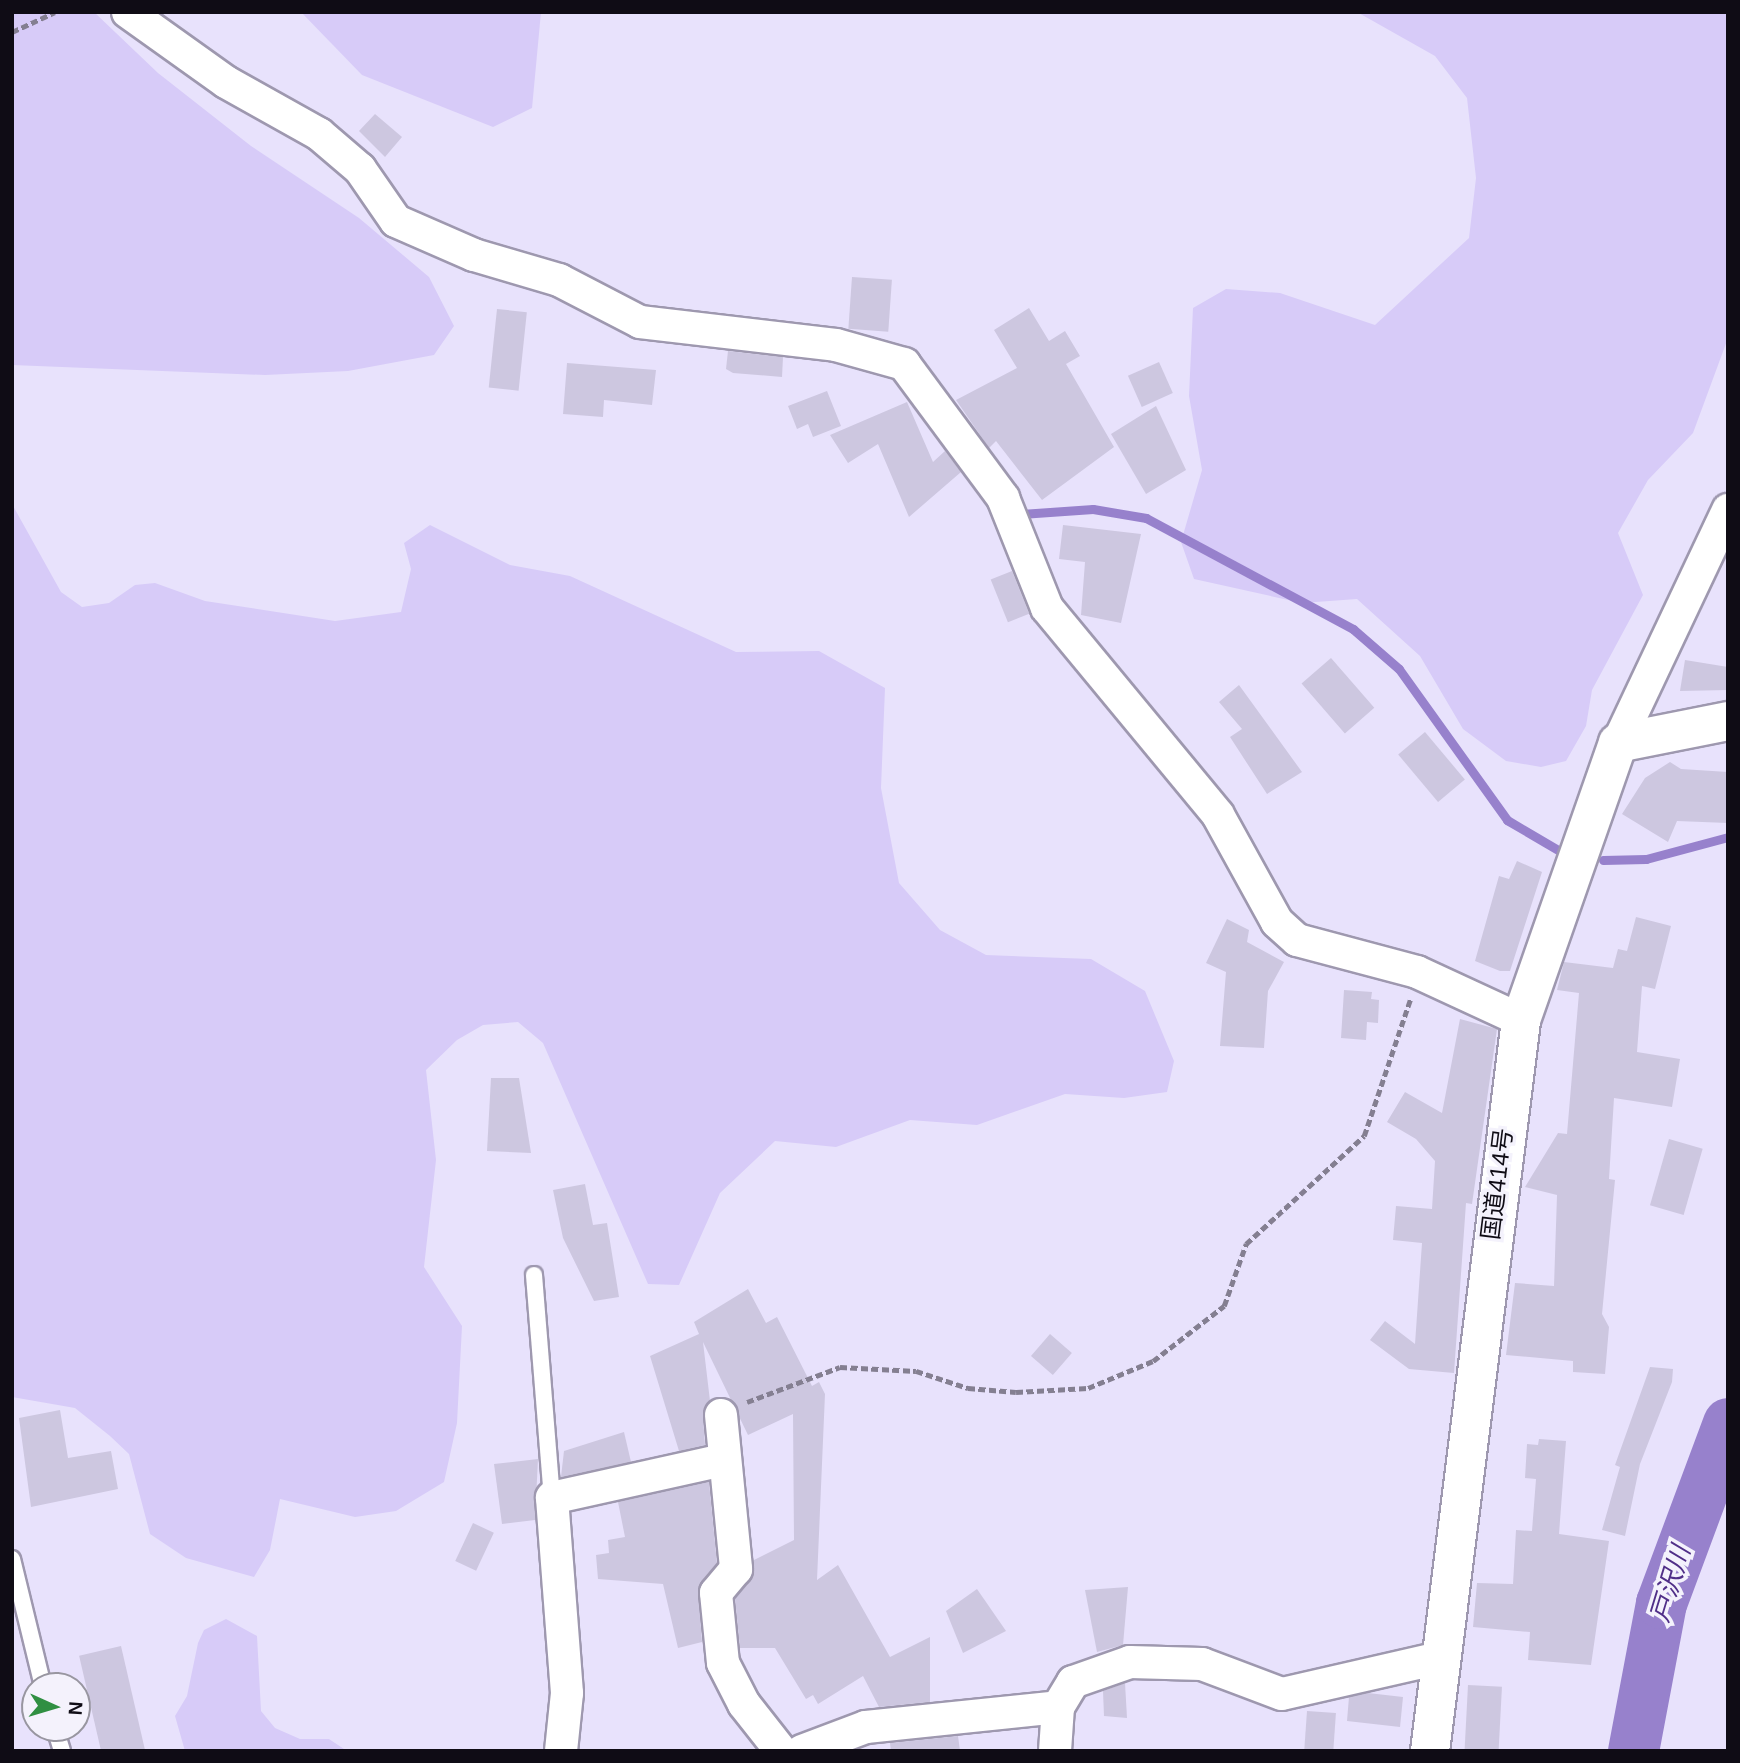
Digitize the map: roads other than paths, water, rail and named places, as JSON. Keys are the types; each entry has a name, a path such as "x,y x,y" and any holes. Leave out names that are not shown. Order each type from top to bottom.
{"highway":[{"path":"1618,743 1728,721"},
{"name":"国道414号","path":"1430,1751 1439,1658 1521,1020 1618,743"}],"street":[{"path":"128,12 174,49 319,134 360,169 396,221 474,255 559,280 640,322 836,345 904,364 1003,498 1047,608 1218,815 1277,922 1297,940 1417,972 1521,1020"},
{"path":"1618,743 1728,510"},
{"path":"721,1415 736,1569 716,1593 723,1663 744,1704 781,1751"},
{"path":"561,1751 567,1693 552,1498 724,1460"},
{"path":"1055,1751 1058,1707 1073,1682 1130,1662 1202,1664 1282,1694 1439,1658"},
{"path":"802,1751 866,1727 1058,1707"}],"lane":[{"path":"534,1275 552,1498"},
{"path":"12,1559 40,1672"}],"waterway":[{"path":"1021,514 1093,509 1146,518 1353,629 1399,669 1507,820 1558,850"},
{"path":"1603,860 1646,859 1728,837"},
{"name":"戸沢川","path":"1633,1751 1661,1603 1728,1423"}]}
